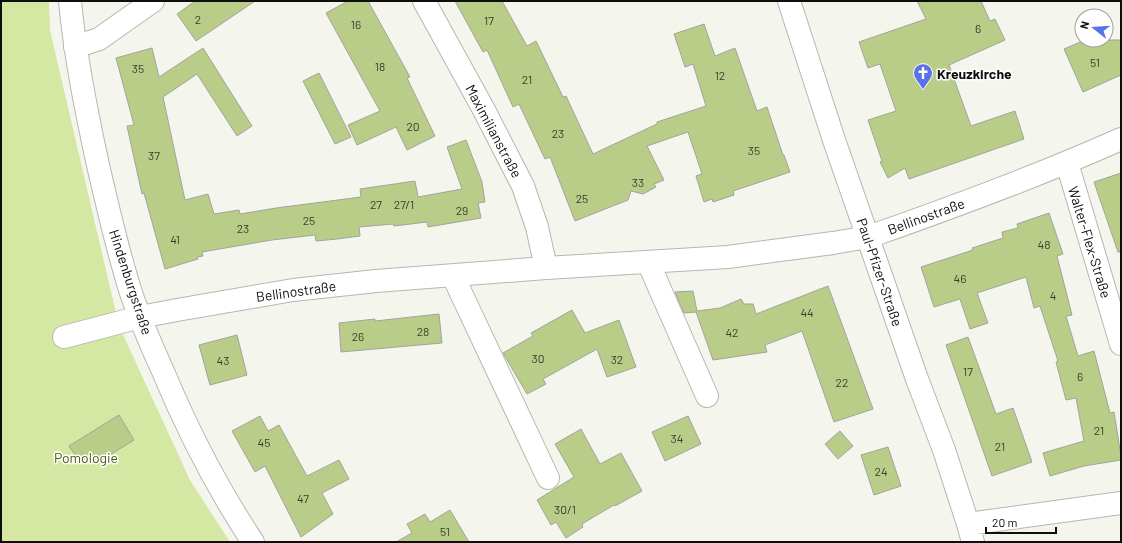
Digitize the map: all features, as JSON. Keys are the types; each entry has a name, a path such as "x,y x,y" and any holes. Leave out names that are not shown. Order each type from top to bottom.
{"street":[{"name":"Hindenburgstraße","path":"70,1 75,47 88,119 101,178 118,245 140,317 185,420 219,488 253,542"},
{"path":"75,47 98,39 152,1"},
{"name":"Maximilianstraße","path":"424,1 484,110 523,186 537,227 546,268"},
{"name":"Paul-Pfizer-Straße","path":"789,1 834,140 917,379 944,450 970,533"},
{"name":"Bellinostraße","path":"64,337 140,317 216,302 293,290 369,282 546,268 728,257 768,253 868,237 967,202 1066,163 1121,139"},
{"name":"Walter-Flex-Straße","path":"1066,163 1121,344"},
{"path":"648,262 707,396"},
{"path":"453,276 548,478"},
{"path":"970,533 1121,503"}],"green space":[{"name":"Pomologie","path":"1,1 49,1 50,30 119,326 190,480 230,542 1,542"}],"building":[{"path":"195,1 255,1 196,41 177,14"},
{"path":"348,1 368,1 410,77 407,78 435,136 407,150 396,127 357,145 348,125 380,111 326,13"},
{"path":"455,1 502,1 527,46 536,41 563,97 566,96 593,154 657,124 657,122 706,106 693,64 685,67 674,34 704,24 715,56 735,48 757,111 767,107 790,172 733,191 734,195 713,202 712,199 704,202 696,176 702,174 688,132 647,146 664,180 654,184 656,187 643,194 631,191 628,200 575,221 550,157 545,159 519,104 513,107 487,50 483,52"},
{"name":"Kreuzkirche","path":"917,1 981,1 990,21 995,19 1005,40 949,65 971,126 1015,111 1024,139 909,179 905,168 888,178 880,162 882,161 868,120 896,111 880,64 868,68 859,42 926,19"},
{"path":"1114,40 1121,40 1121,75 1083,92 1064,49 1074,45 1074,48 1114,48"},
{"path":"152,48 159,77 203,48 252,126 237,136 197,74 163,97 185,200 208,194 214,214 239,210 240,214 361,197 360,189 415,181 418,197 462,189 447,147 466,140 482,182 485,202 478,203 481,218 428,227 427,222 394,226 393,224 359,227 360,236 337,239 316,241 315,235 272,240 202,252 203,256 197,257 198,259 165,269 144,193 142,194 127,126 134,125 116,58"},
{"path":"319,73 351,137 335,144 303,81"},
{"path":"1121,173 1121,252 1118,252 1094,182"},
{"path":"1049,213 1063,254 1057,256 1072,315 1066,316 1078,356 1094,351 1110,413 1114,412 1121,456 1121,460 1084,466 1050,476 1043,453 1084,441 1076,398 1066,400 1056,362 1058,361 1040,306 1034,308 1026,277 977,293 988,323 970,329 960,299 934,307 921,267 973,250 972,248 1003,238 1002,232 1018,228 1017,224"},
{"path":"828,286 873,409 834,422 802,331 765,345 767,352 713,360 696,312 684,313 675,292 693,291 697,311 720,308 741,299 744,304 753,304 756,314"},
{"path":"572,310 585,333 619,320 636,367 607,377 597,349 543,379 546,384 527,394 503,353 533,336 531,333"},
{"path":"439,314 442,343 341,352 339,323 375,319 375,321"},
{"path":"237,335 247,375 210,385 199,345"},
{"path":"968,337 996,414 1013,408 1032,462 992,476 946,345"},
{"path":"119,415 134,440 95,464 90,456 80,462 69,446"},
{"path":"260,416 268,431 279,425 307,476 339,460 349,479 322,493 333,514 301,537 265,466 255,472 232,431"},
{"path":"688,416 701,444 665,461 652,432"},
{"path":"581,429 600,464 621,453 642,491 615,506 614,505 582,524 583,527 566,538 556,522 551,525 537,500 574,477 555,444"},
{"path":"840,431 853,446 838,459 825,444"},
{"path":"888,447 901,486 874,495 861,455"},
{"path":"450,510 469,542 396,542 412,533 407,524 425,514 430,522"}],"place":[{"name":"Kreuzkirche","path":"923,90"}]}
